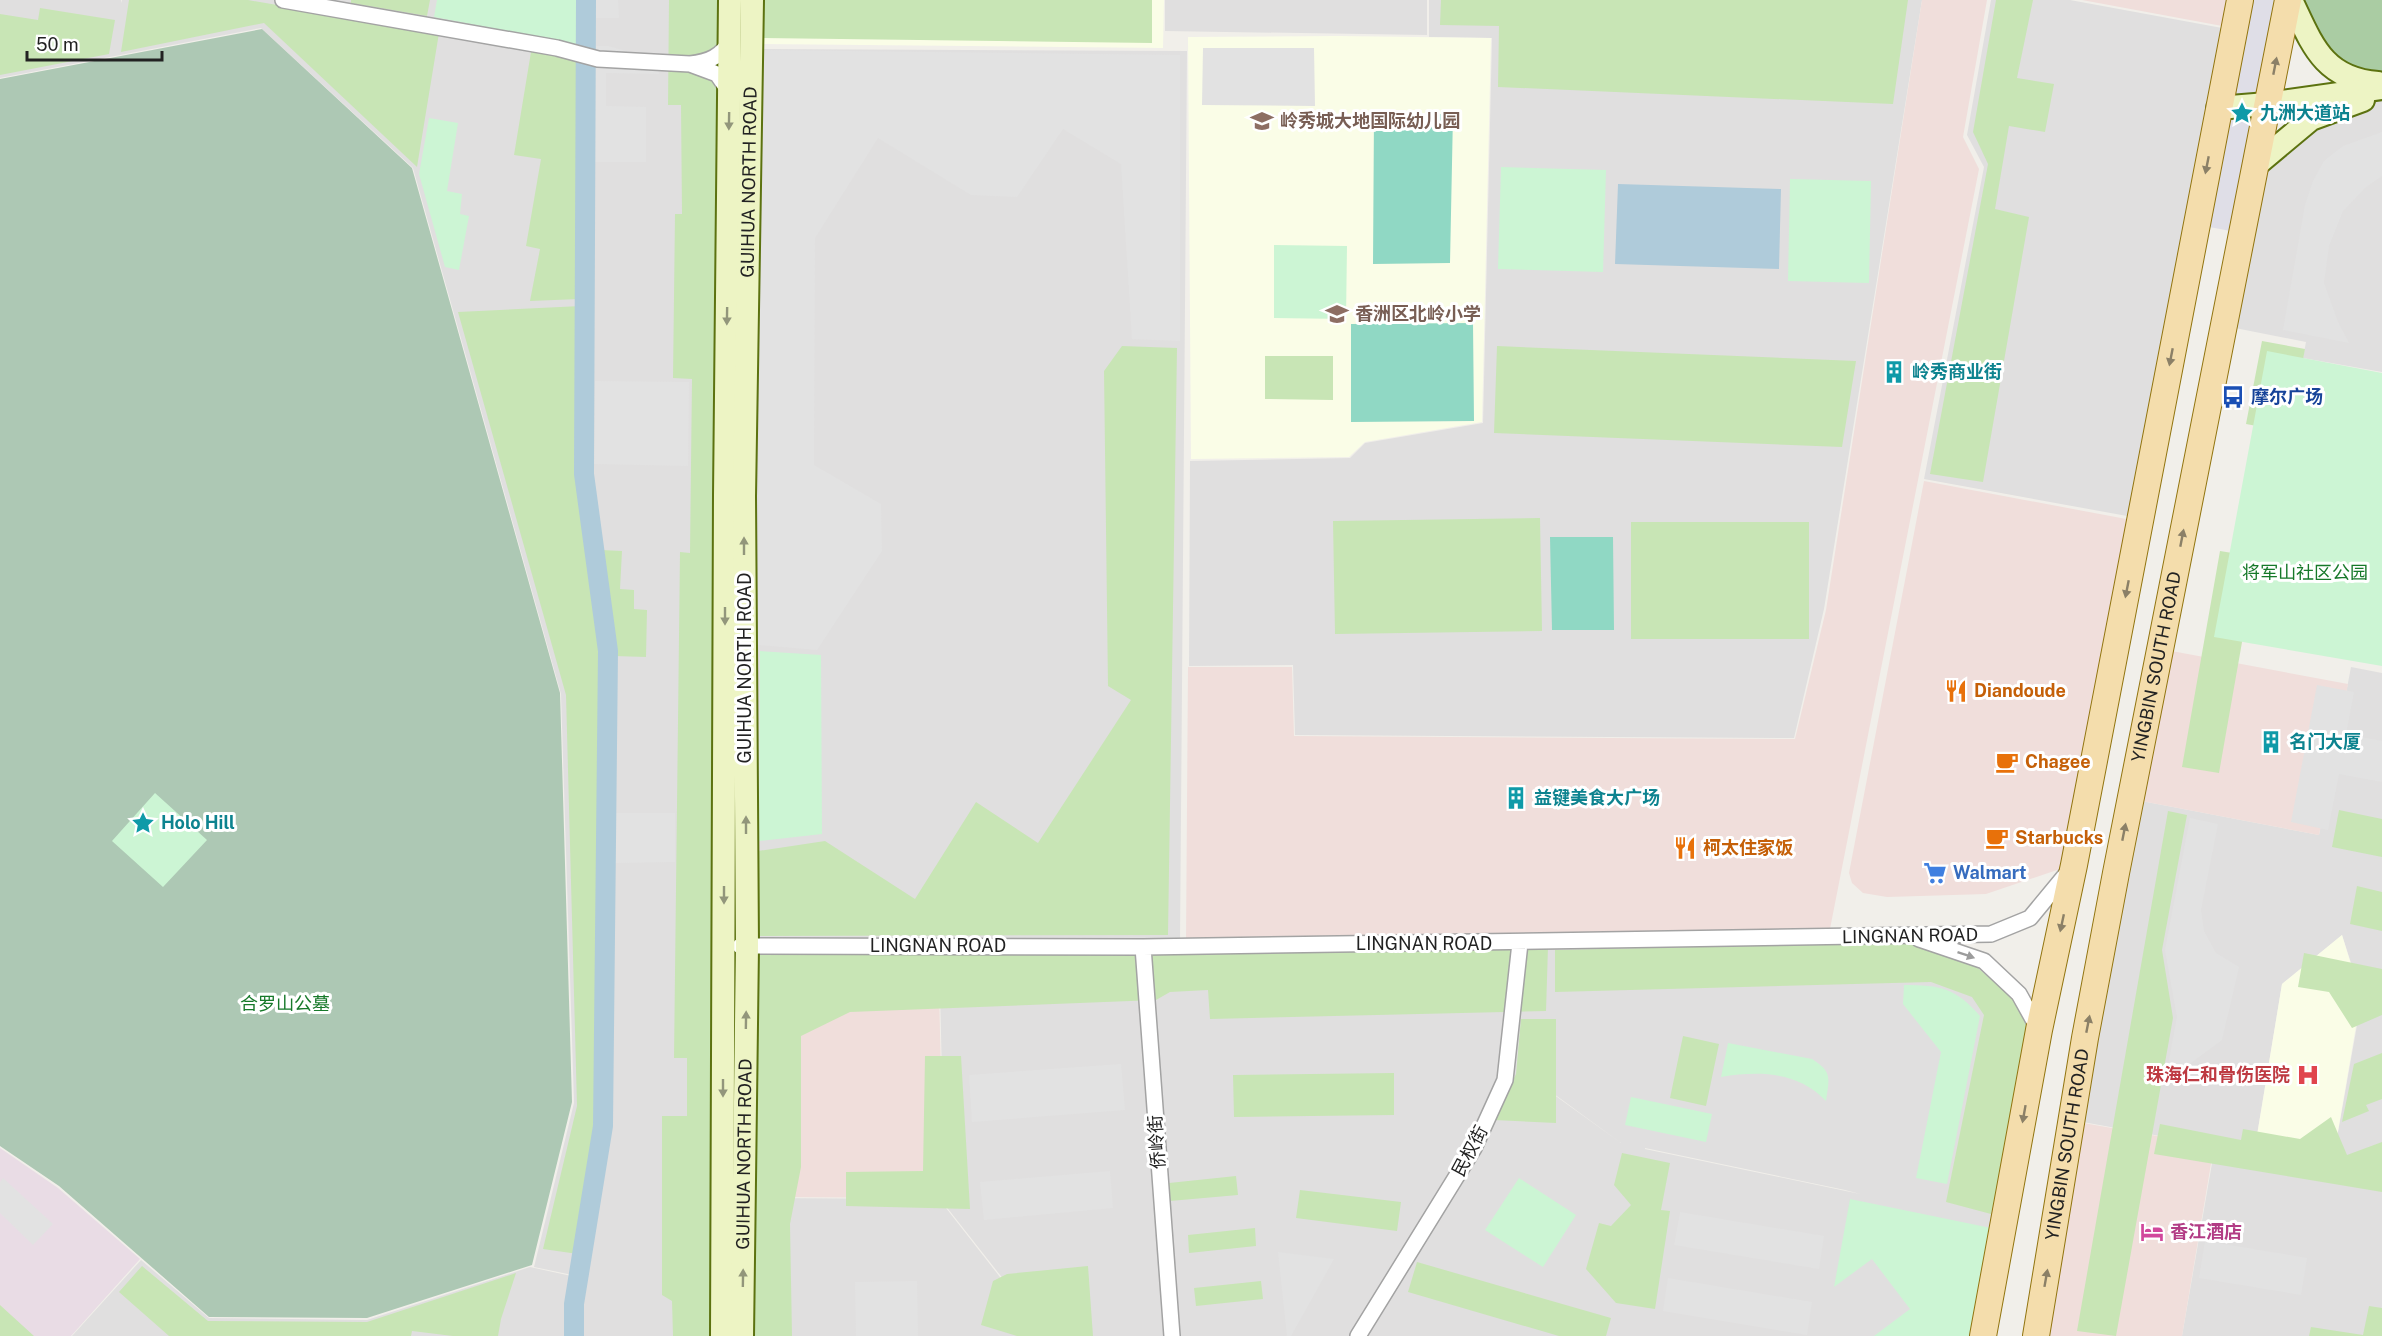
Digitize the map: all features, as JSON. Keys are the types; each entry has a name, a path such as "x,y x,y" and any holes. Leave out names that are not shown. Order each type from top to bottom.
{"main road":[{"name":"GUIHUA NORTH ROAD","path":"722,1336 730,0"},
{"name":"GUIHUA NORTH ROAD","path":"742,1336 747,946 744,496 752,0"},
{"path":"1983,1336 2039,1030 2074,866 2240,0"},
{"path":"2290,0 2317,54 2355,81 2382,86"},
{"name":"YINGBIN SOUTH ROAD","path":"2036,1336 2101,955 2267,104 2290,0"},
{"path":"2218,108 2267,104 2382,86"},
{"path":"2256,165 2311,119 2382,92"}],"street":[{"path":"283,0 577,53 598,59 690,64 717,74 729,92"},
{"path":"690,64 713,58 722,52 730,39"},
{"name":"LINGNAN ROAD","path":"724,945 1143,947 1991,934 2030,918 2074,866"},
{"path":"1911,936 1984,961 2019,994 2039,1030"},
{"name":"民权街","path":"1358,1336 1473,1148 1505,1080 1520,943"},
{"name":"侨岭街","path":"1143,947 1172,1336"}],"shaded area":[{"path":"0,0 121,0 121,3 122,0 731,0 721,1336 577,1336 582,1277 534,1267 574,1103 561,694 413,168 261,28 0,78"},
{"path":"593,0 618,0 619,18 593,18"},
{"path":"753,0 1164,0 1163,48 753,44"},
{"path":"1165,0 1427,0 1427,35 1165,31"},
{"path":"1429,0 1922,0 1824,609 1794,738 1295,735 1293,665 1189,666 1190,461 1350,458 1365,443 1483,423 1492,38 1429,37"},
{"name":"益键美食大广场","path":"1922,0 1987,0 1963,137 1979,169 1829,934 1186,942 1188,667 1292,667 1294,736 1795,739 1826,610"},
{"path":"1991,0 2070,0 2233,30 2138,518 1924,479 1984,167 1967,135"},
{"path":"2082,0 2239,0 2233,28"},
{"name":"九洲大道站","path":"2248,0 2281,0 2236,232 2204,226"},
{"name":"香洲区北岭小学","path":"1188,37 1491,38 1482,422 1365,442 1349,457 1191,459"},
{"path":"593,46 608,46 657,60 659,74 606,73 606,106 646,107 646,162 591,162"},
{"path":"1203,48 1314,48 1315,106 1202,105"},
{"path":"756,49 1187,51 1180,941 751,942"},
{"path":"760,50 1180,55 1180,341 1132,339 1121,164 1063,129 1017,197 971,195 878,138 815,238 814,465 881,504 882,551 817,650 758,645"},
{"path":"2382,94 2382,372 2303,358 2306,342 2225,326 2257,165 2312,121"},
{"path":"2382,132 2382,176 2366,187 2343,211 2329,246 2324,283 2338,322 2349,343 2283,330 2305,205 2313,181 2324,161 2343,146"},
{"path":"595,381 689,382 688,466 594,464"},
{"path":"1924,481 2137,521 2072,865 1986,894 1887,897 1863,893 1852,883 1849,873"},
{"name":"名门大厦","path":"2161,649 2348,684 2319,835 2131,799"},
{"path":"2351,667 2382,673 2382,1336 2182,1336 2215,1146 2072,1120 2131,799 2319,835","holes":["2342,935 2362,997 2332,1166 2254,1153 2282,984"]},
{"path":"2317,685 2354,692 2346,734 2382,741 2382,782 2339,774 2328,830 2291,822"},
{"path":"614,813 675,813 675,862 614,863"},
{"path":"2190,818 2218,824 2201,910 2204,931 2216,953 2239,967 2222,1040 2165,1082 2177,1017 2165,950"},
{"name":"珠海仁和骨伤医院","path":"2342,935 2361,997 2332,1166 2254,1154 2282,984"},
{"path":"1911,937 1984,962 2018,994 2038,1031 1979,1336 1360,1336 1506,1081 1539,1084 1621,1143 1539,1083 1507,1080 1521,945","holes":["1645,1148 1845,1190 1860,1194"]},
{"path":"1518,945 1504,1081 1473,1148 1357,1336 1173,1336 1144,948"},
{"path":"749,948 938,949 944,1198 746,1197"},
{"path":"939,948 1141,949 1170,1336 1048,1336 945,1205"},
{"path":"1121,1064 1125,1110 972,1122 969,1075"},
{"path":"2072,1121 2214,1146 2182,1336 2037,1336"},
{"path":"0,1148 58,1188 140,1259 71,1336 0,1336"},
{"path":"1110,1171 1113,1208 984,1220 980,1182"},
{"path":"3,1178 53,1224 33,1245 0,1213 0,1182"},
{"path":"747,1198 939,1199 1046,1336 746,1336"},
{"path":"1680,1212 1824,1236 1819,1269 1674,1245"},
{"path":"2205,1241 2307,1258 2301,1295 2199,1278"},
{"path":"1278,1252 1334,1259 1291,1336 1287,1336"},
{"path":"141,1260 209,1318 367,1320 530,1267 576,1277 571,1336 72,1336"},
{"path":"1668,1278 1812,1302 1807,1335 1663,1311"},
{"path":"917,1281 918,1336 856,1336 855,1282"}],"green space":[{"path":"129,0 248,0 439,33 417,167 264,23 121,52"},
{"path":"351,0 430,0 427,16 351,3"},
{"path":"437,0 581,0 580,45 434,17"},
{"path":"669,0 726,0 718,1336 673,1336 672,1301 662,1295 662,1116 687,1116 687,1058 674,1058 680,552 690,553 692,379 673,378 675,214 682,214 681,105 668,105"},
{"path":"760,0 1152,0 1152,43 759,38"},
{"path":"1441,0 1908,0 1893,104 1498,87 1499,26 1440,25"},
{"path":"1996,0 2033,0 2017,78 2054,84 2045,132 2009,126 1995,209 2029,217 1983,482 1930,474 1988,164 1973,132"},
{"path":"2293,0 2382,0 2382,82 2317,54"},
{"path":"40,8 115,20 109,54 0,75 0,14 38,20"},
{"name":"合罗山公墓","path":"262,29 412,168 560,693 572,1102 532,1265 367,1318 209,1317 59,1186 0,1146 0,79"},
{"path":"531,52 580,60 579,299 530,301 540,249 526,246 541,159 514,155"},
{"path":"1374,114 1453,114 1450,263 1373,264"},
{"path":"429,118 458,123 447,191 462,194 460,214 469,216 459,270 445,267 419,174"},
{"path":"1501,167 1606,170 1603,272 1498,269"},
{"path":"1790,179 1871,181 1869,283 1788,281"},
{"path":"1274,245 1347,246 1346,319 1274,318"},
{"path":"581,306 580,470 605,648 600,1129 578,1254 543,1249 577,1106 566,695 458,312"},
{"path":"1473,323 1474,421 1351,422 1351,324"},
{"path":"2262,341 2305,349 2289,432 2246,424"},
{"path":"1122,346 1177,348 1168,935 758,936 758,851 825,841 915,899 976,802 1038,843 1131,700 1108,686 1104,371"},
{"path":"1497,346 1856,361 1842,447 1494,433"},
{"name":"将军山社区公园","path":"2267,351 2382,373 2382,666 2214,637"},
{"path":"1265,356 1333,356 1333,400 1265,399"},
{"path":"1540,518 1542,631 1335,634 1333,521"},
{"path":"1631,522 1809,522 1809,639 1631,639"},
{"path":"1550,537 1613,537 1614,630 1552,630"},
{"path":"601,550 622,551 620,589 634,590 634,609 647,610 646,657 614,656"},
{"path":"2220,551 2257,557 2219,773 2182,767"},
{"path":"760,651 821,655 822,834 759,841"},
{"path":"155,793 207,840 163,887 112,841"},
{"path":"2339,810 2382,819 2382,857 2332,847"},
{"path":"2168,811 2187,815 2162,950 2173,1018 2116,1336 2077,1331"},
{"path":"2357,886 2382,892 2382,931 2350,924"},
{"path":"1910,942 1978,968 2012,998 2032,1032 1991,1214 1946,1202 1984,1015 1972,997 1931,982 1555,992 1555,950"},
{"path":"1548,947 1546,1011 1210,1019 1208,990 1170,992 1156,1000 850,1012 801,1036 801,1167 790,1224 792,1336 749,1336 752,952"},
{"path":"2304,953 2382,969 2382,1015 2352,1028 2329,992 2298,987"},
{"path":"1904,985 1938,987 1946,990 1963,999 1980,1016 1947,1184 1916,1178 1941,1052 1903,1004"},
{"path":"1521,1019 1556,1019 1556,1123 1494,1120 1516,1074"},
{"path":"1683,1036 1719,1044 1706,1106 1670,1098"},
{"path":"1728,1043 1812,1059 1823,1068 1828,1077 1826,1101 1803,1084 1777,1076 1750,1074 1721,1077"},
{"path":"2382,1053 2382,1099 2366,1105 2369,1111 2342,1122 2354,1064"},
{"path":"925,1056 961,1056 970,1209 846,1206 846,1172 923,1171"},
{"path":"1394,1073 1394,1115 1234,1117 1233,1075"},
{"path":"1631,1097 1712,1114 1706,1142 1625,1125"},
{"path":"2331,1117 2347,1155 2382,1142 2382,1192 2154,1154 2160,1124 2241,1140 2243,1129 2300,1139"},
{"path":"1622,1153 1670,1163 1661,1210 1670,1211 1655,1309 1616,1303 1586,1269 1599,1223 1611,1226 1631,1205 1614,1185"},
{"path":"1236,1176 1238,1195 1170,1201 1169,1183"},
{"path":"1519,1178 1576,1215 1543,1267 1485,1230"},
{"path":"1300,1190 1401,1202 1397,1231 1296,1218"},
{"path":"1850,1199 1991,1228 1974,1336 1874,1336 1910,1309 1872,1259 1834,1287"},
{"path":"1255,1228 1256,1246 1189,1253 1188,1235"},
{"path":"1417,1262 1611,1318 1606,1336 1559,1336 1408,1292"},
{"path":"142,1266 208,1321 367,1322 516,1273 498,1336 453,1336 412,1331 411,1336 169,1336 119,1292"},
{"path":"1088,1266 1093,1336 1017,1336 981,1325 993,1281 1007,1274"},
{"path":"1261,1281 1263,1299 1196,1306 1194,1288"},
{"path":"0,1305 34,1336 0,1336"},
{"path":"2369,1306 2382,1308 2382,1336 2309,1336 2311,1327 2363,1335"}],"water":[{"path":"1618,184 1781,189 1779,269 1615,264"}],"waterway":[{"path":"574,1336 574,1304 603,1126 608,651 584,474 586,0"}],"place":[{"name":"九洲大道站","path":"2242,113"},
{"name":"岭秀城大地国际幼儿园","path":"1262,121"},
{"name":"香洲区北岭小学","path":"1337,314"},
{"name":"岭秀商业街","path":"1894,372"},
{"name":"摩尔广场","path":"2233,397"},
{"name":"Diandoude","path":"1956,691"},
{"name":"名门大厦","path":"2271,742"},
{"name":"Chagee","path":"2007,762"},
{"name":"益键美食大广场","path":"1516,798"},
{"name":"Holo Hill","path":"143,823"},
{"name":"Starbucks","path":"1997,838"},
{"name":"柯太住家饭","path":"1685,848"},
{"name":"Walmart","path":"1935,873"},
{"name":"珠海仁和骨伤医院","path":"2308,1075"},
{"name":"香江酒店","path":"2152,1232"}]}
